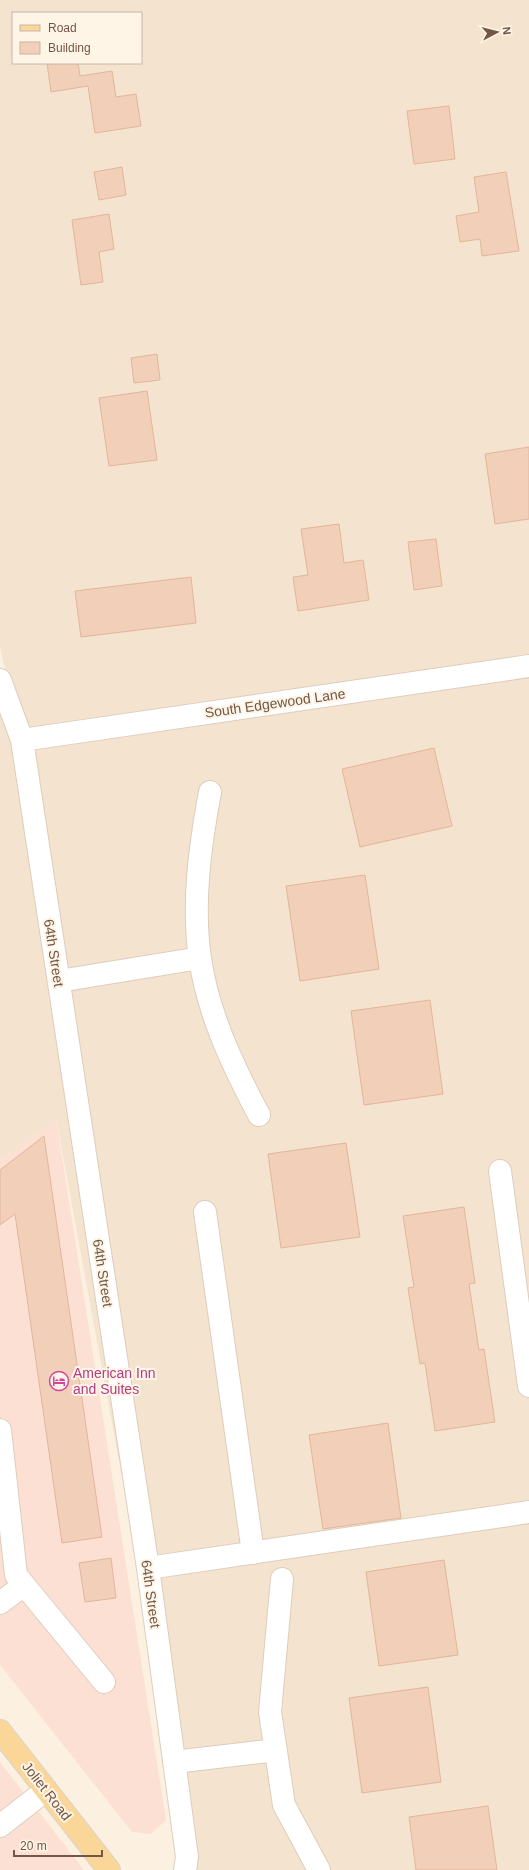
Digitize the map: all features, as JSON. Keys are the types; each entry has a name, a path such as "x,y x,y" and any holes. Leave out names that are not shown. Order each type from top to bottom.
{"main road":[{"name":"Joliet Road","path":"0,1731 109,1870"}],"street":[{"name":"South Edgewood Lane","path":"22,740 529,666"},
{"name":"64th Street","path":"0,680 22,740 148,1568 187,1857 185,1870"},
{"path":"210,792 204,827 199,875 197,928 200,958 206,990 220,1030 239,1076 259,1115"},
{"path":"58,981 200,958"},
{"path":"500,1171 529,1386"},
{"path":"205,1212 253,1553"},
{"path":"0,1430 16,1575 104,1682"},
{"path":"148,1568 529,1512"},
{"path":"0,1536 14,1554"},
{"path":"282,1579 270,1712 284,1804 319,1870"},
{"path":"0,1603 24,1585"},
{"path":"174,1762 276,1750"},
{"path":"0,1826 46,1790"}],"shaded area":[{"path":"0,0 529,0 529,1870 194,1870 56,1118 0,1160 0,673 5,669 0,647"},
{"path":"56,1118 166,1820 151,1834 132,1832 0,1665 0,1160"},
{"path":"0,1762 84,1870 0,1870"}],"building":[{"path":"47,64 78,64 80,76 112,71 116,97 136,94 141,126 95,133 88,86 51,92"},
{"path":"449,106 455,159 414,164 407,111"},
{"path":"122,167 126,195 99,200 94,172"},
{"path":"506,172 519,251 482,256 480,239 460,242 456,216 479,212 474,177"},
{"path":"109,214 114,249 99,252 103,282 81,285 72,220"},
{"path":"157,354 160,380 134,383 131,358"},
{"path":"147,391 157,460 109,466 99,398"},
{"path":"529,447 529,519 495,524 485,454"},
{"path":"339,524 344,563 363,560 369,600 298,611 293,577 308,575 301,529"},
{"path":"436,539 442,586 414,590 408,542"},
{"path":"191,577 196,623 81,637 75,591"},
{"path":"434,748 452,826 360,847 342,769"},
{"path":"365,875 379,969 300,981 286,886"},
{"path":"430,1000 443,1094 364,1105 351,1011"},
{"name":"American Inn and Suites","path":"44,1136 102,1537 62,1543 15,1214 0,1225 0,1170"},
{"path":"346,1143 360,1237 281,1248 268,1154"},
{"path":"464,1207 475,1283 469,1284 479,1350 484,1349 495,1422 435,1431 425,1363 420,1364 408,1288 414,1287 403,1216"},
{"path":"388,1423 401,1518 323,1529 309,1435"},
{"path":"111,1558 116,1598 85,1602 79,1563"},
{"path":"444,1560 458,1655 379,1666 366,1572"},
{"path":"428,1687 441,1782 362,1793 349,1698"},
{"path":"488,1806 497,1870 416,1870 409,1817"}],"place":[{"name":"American Inn and Suites","path":"59,1381"}]}
